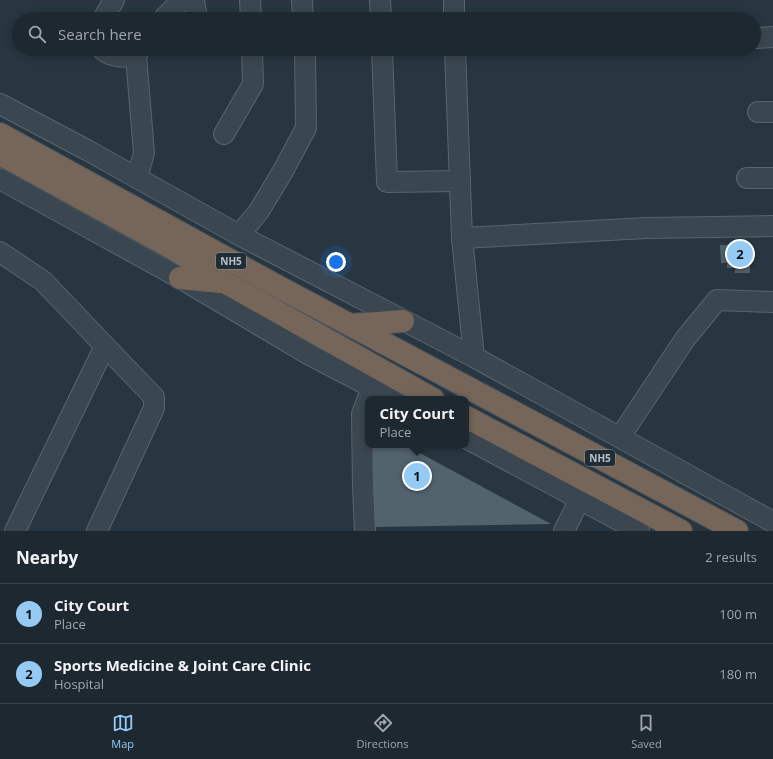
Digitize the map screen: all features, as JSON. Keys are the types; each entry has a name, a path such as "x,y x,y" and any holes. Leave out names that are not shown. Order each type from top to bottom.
{"highway":[{"name":"NH5","path":"0,134 351,325 737,531"},
{"name":"NH5","path":"0,154 172,248 226,283 428,396"},
{"path":"180,278 226,283"},
{"path":"351,325 403,321"},
{"name":"NH5","path":"469,419 681,531"}],"street":[{"path":"107,12 114,0"},
{"path":"170,12 182,0"},
{"path":"194,0 196,12"},
{"path":"250,0 251,12"},
{"path":"302,0 303,12"},
{"path":"380,0 381,12"},
{"path":"454,0 454,12"},
{"path":"137,178 144,152 138,56"},
{"path":"224,134 253,84 252,56"},
{"path":"239,235 259,211 306,128 305,56"},
{"path":"382,56 387,182 460,181"},
{"path":"455,56 462,238 474,358"},
{"path":"0,104 239,235 620,436 773,522"},
{"path":"747,178 773,178"},
{"path":"0,179 180,278 308,354 388,396"},
{"path":"462,238 646,228 773,226"},
{"path":"0,252 43,281 154,397 154,408 97,531"},
{"path":"620,436 685,339 717,300 773,302"},
{"path":"15,531 105,346"},
{"path":"369,396 372,387"},
{"path":"365,406 362,414 365,531"},
{"path":"469,440 637,531"},
{"path":"564,531 580,499"}],"building":[{"path":"749,244 750,273 735,273 735,268 727,268 727,263 721,263 720,245"},
{"path":"372,448 411,448 551,524 374,527"}],"place":[{"name":"Sports Medicine & Joint Care Clinic","path":"740,254"},
{"name":"City Court","path":"417,476"}]}
